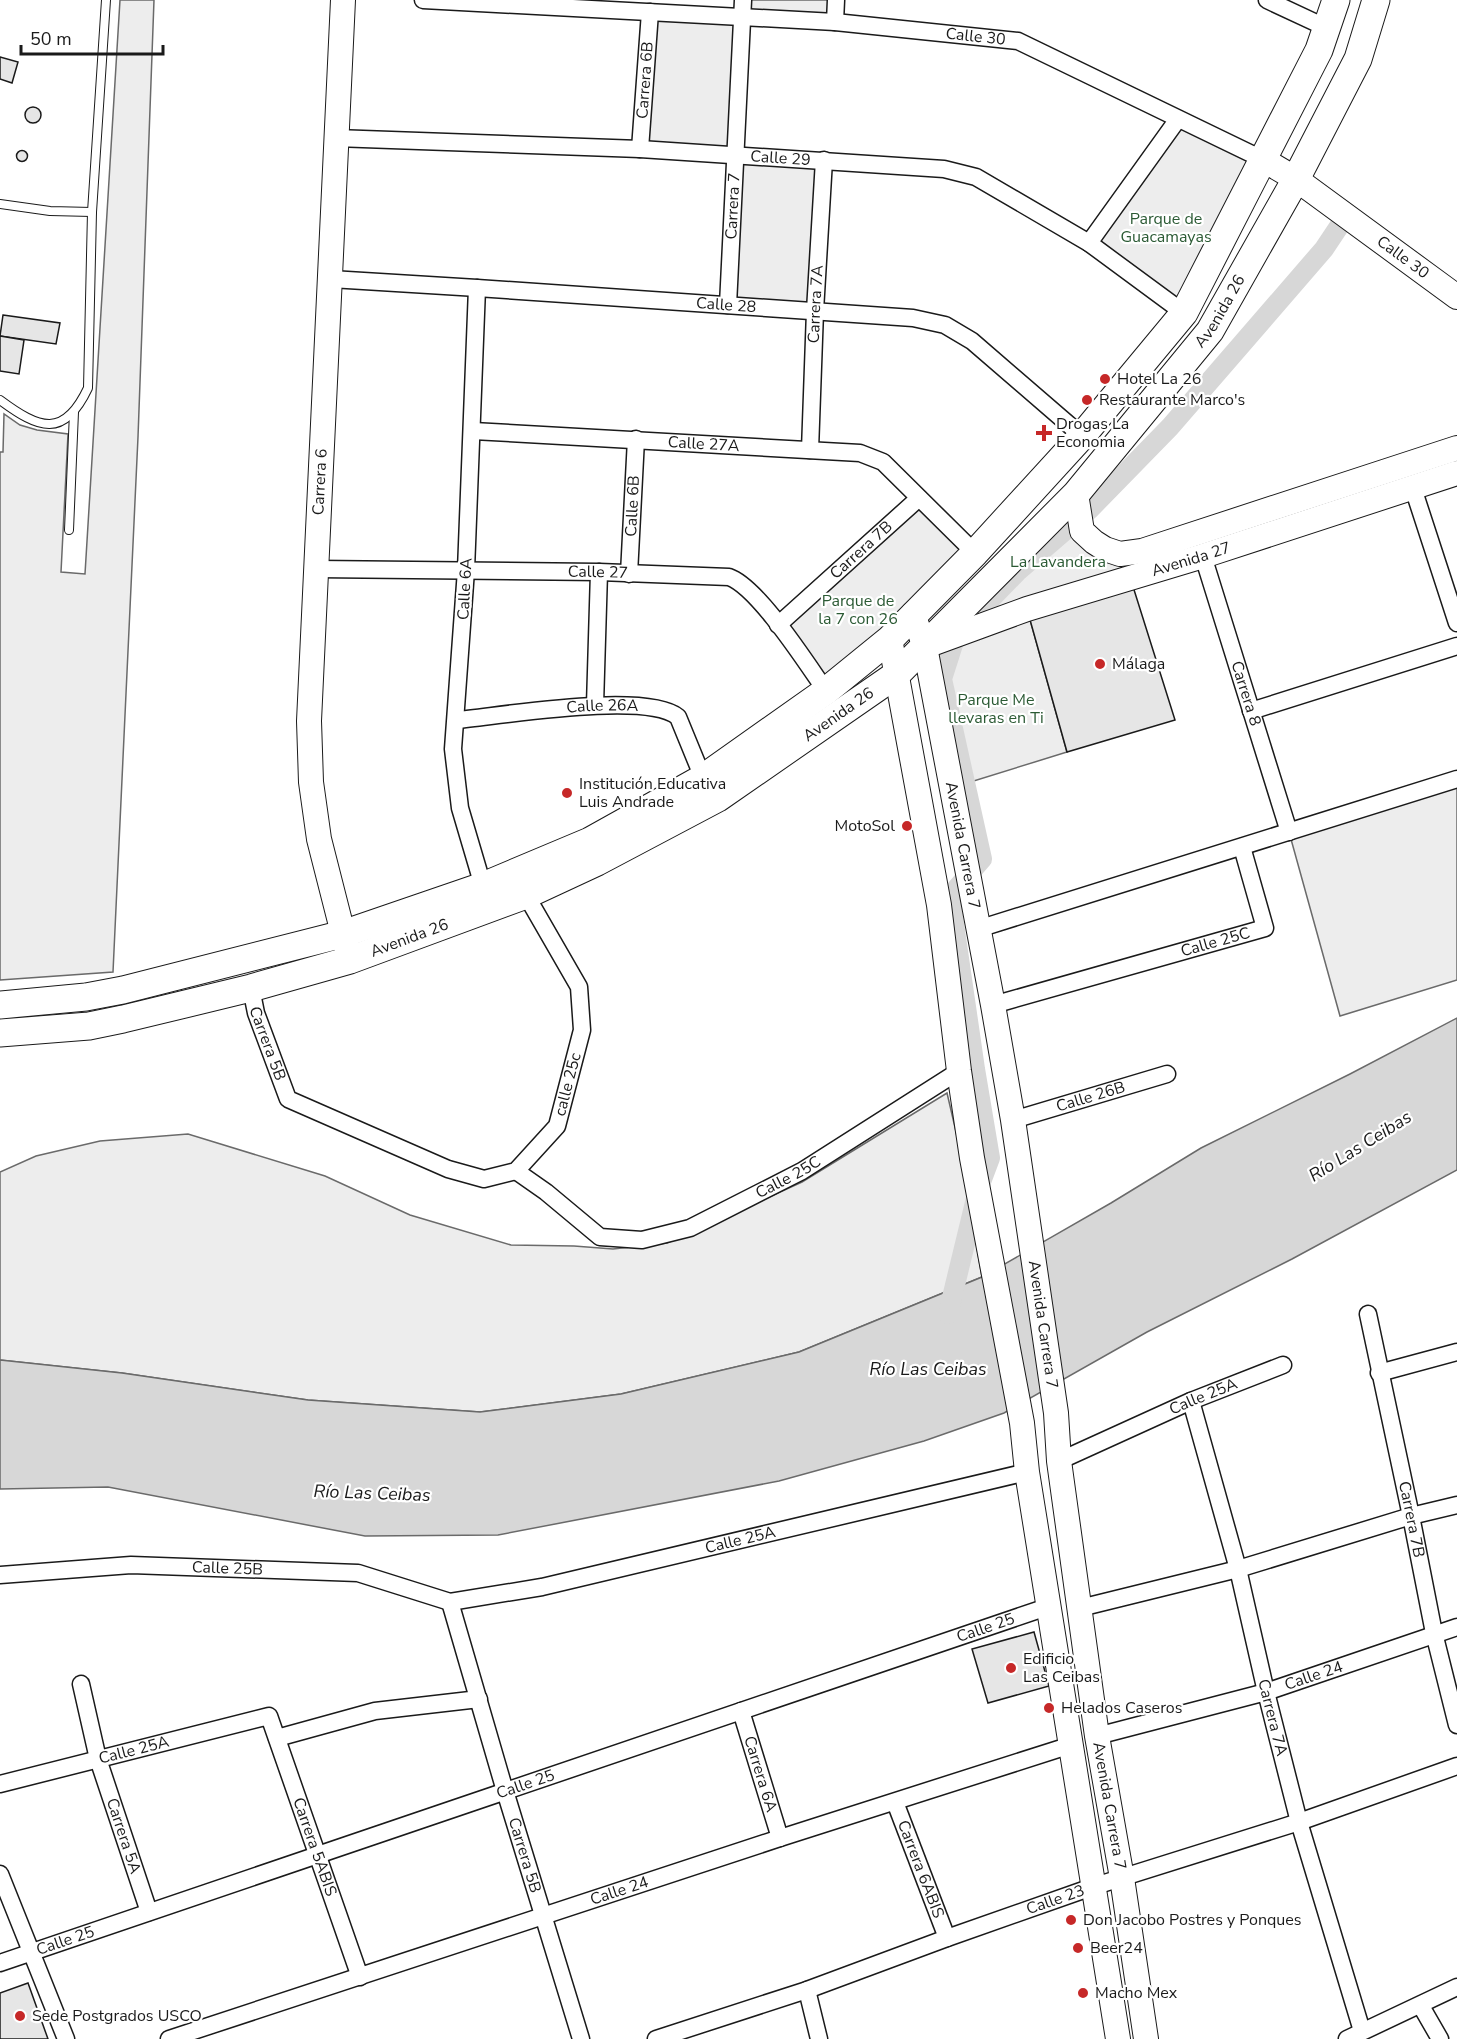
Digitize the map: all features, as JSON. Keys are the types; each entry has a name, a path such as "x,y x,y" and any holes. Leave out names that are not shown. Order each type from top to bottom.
{"main road":[{"name":"Carrera 6","path":"343,0 309,721 311,782 319,839 350,960"},
{"name":"Avenida 26","path":"0,1005 77,998 123,990 343,934 483,886 590,840 703,778 826,691 890,639 975,553 1082,436 1184,313 1319,50 1336,0"},
{"name":"Avenida 26","path":"0,1033 89,1026 251,988 350,960 526,895 597,862 718,798 897,674 925,647 1079,515 1210,331 1296,179 1358,59 1376,0"},
{"name":"Calle 30","path":"1262,159 1296,179 1453,287"},
{"name":"Avenida 27","path":"1079,515 1094,542 1105,549 1120,554 1142,551 1457,448"},
{"name":"Avenida 27","path":"925,647 1027,609 1203,556 1457,473"},
{"name":"Avenida Carrera 7","path":"913,614 925,647 961,830 1013,1120 1056,1413 1059,1461 1097,1736 1122,1878 1146,2039"},
{"name":"Avenida Carrera 7","path":"890,639 939,905 972,1158 1022,1423 1027,1472 1050,1606 1114,2038"}],"street":[{"name":"Calle 30","path":"423,0 650,12 743,8 835,22 1018,41 1262,159"},
{"path":"835,22 836,0"},
{"path":"1267,0 1327,28"},
{"name":"Carrera 7","path":"728,305 743,8"},
{"name":"Carrera 6B","path":"640,149 650,12"},
{"path":"1089,243 1178,118"},
{"name":"Calle 29","path":"335,138 640,149 944,169 976,177 1089,243 1184,313"},
{"name":"Carrera 7A","path":"810,450 824,160"},
{"name":"Calle 28","path":"331,279 913,318 945,325 972,341 1082,436"},
{"name":"Calle 6A","path":"477,288 466,570 457,720 453,749 460,808 483,886"},
{"name":"Calle 27A","path":"473,431 860,453 883,462 975,553"},
{"name":"Calle 6B","path":"629,574 636,439"},
{"path":"1413,488 1457,623"},
{"name":"Carrera 7B","path":"778,625 919,498"},
{"name":"Carrera 8","path":"1203,556 1289,832"},
{"name":"Calle 27","path":"316,569 599,572 729,577 738,580 748,588 826,691"},
{"path":"595,705 599,572"},
{"path":"1251,711 1457,646"},
{"name":"Calle 26A","path":"457,720 595,705 641,706 672,712 678,717 703,778"},
{"path":"978,929 1457,779"},
{"name":"Calle 25C","path":"993,1005 1265,928 1242,847"},
{"name":"calle 25c","path":"516,1171 558,1126 582,1030 579,987 526,895"},
{"name":"Carrera 5B","path":"251,988 256,1013 288,1099 448,1169 484,1179 516,1171"},
{"name":"Calle 25C","path":"516,1171 546,1192 600,1237 642,1240 690,1228 802,1171 959,1071"},
{"name":"Calle 26B","path":"1013,1120 1167,1074"},
{"name":"Carrera 7B","path":"1368,1314 1434,1633 1457,1725"},
{"path":"1379,1373 1457,1352"},
{"name":"Calle 25A","path":"1059,1461 1191,1401 1283,1365"},
{"name":"Carrera 7A","path":"1191,1401 1238,1569 1266,1692 1354,2035"},
{"name":"Calle 25A","path":"450,1602 542,1587 1027,1472"},
{"path":"1080,1608 1238,1569 1411,1516 1457,1505"},
{"name":"Calle 25B","path":"0,1575 131,1565 358,1573 450,1602"},
{"name":"Carrera 5B","path":"450,1602 504,1791 581,2039"},
{"name":"Calle 25","path":"0,1963 1050,1606"},
{"name":"Calle 24","path":"1097,1736 1266,1692 1457,1627"},
{"name":"Carrera 5A","path":"81,1684 98,1759 149,1912"},
{"path":"277,1738 375,1712 479,1699"},
{"name":"Carrera 6A","path":"741,1711 780,1838"},
{"name":"Calle 25A","path":"0,1784 269,1716"},
{"name":"Carrera 5ABIS","path":"269,1716 360,1977"},
{"name":"Calle 24","path":"169,2039 192,2035 780,1838 1071,1745"},
{"name":"Calle 23","path":"656,2039 807,1990 1092,1887 1299,1822 1457,1766"},
{"name":"Carrera 6ABIS","path":"895,1802 947,1938"},
{"path":"0,1874 66,2039"},
{"path":"1354,2035 1421,2006 1457,1987"},
{"path":"807,1990 819,2039"},
{"path":"1421,2006 1440,2039"}],"lane":[{"path":"0,400 37,424 64,422 80,406 88,388 92,212 106,0"},
{"path":"0,204 50,211 92,212"},
{"path":"69,530 74,412"}],"shaded area":[{"path":"120,0 154,0 138,437 113,972 0,980 0,452 3,452 4,414 20,425 68,434 61,572 85,574"},
{"path":"743,0 836,0 835,22 743,17 736,154 824,160 815,311 728,305 735,155 640,149 650,12 742,17"},
{"name":"Parque de Guacamayas","path":"1178,119 1262,159 1184,313 1089,243"},
{"name":"Parque Me llevaras en Ti","path":"1076,494 1110,556 1130,577 1027,609 1067,752 951,788 925,647 992,620 976,595"},
{"name":"Parque de la 7 con 26","path":"919,498 975,553 826,691 778,625"},
{"path":"1457,779 1457,980 1340,1016 1289,832"},
{"path":"947,1093 960,1149 982,1277 799,1352 621,1394 480,1412 308,1400 122,1373 0,1360 0,1172 36,1156 100,1141 188,1134 325,1176 410,1215 511,1245 613,1249 667,1243 802,1182"}],"water":[{"name":"Río Las Ceibas","path":"1457,1018 1457,1170 1292,1259 1147,1332 1004,1413 924,1441 779,1481 498,1535 365,1536 108,1487 0,1489 0,1360 122,1373 308,1400 480,1412 621,1394 799,1352 982,1277 1201,1148"}],"building":[{"path":"0,57 18,62 12,83 0,79"},
{"path":"33,107 39,109 41,115 39,121 33,123 27,121 25,115 27,109"},
{"path":"22,151 26,152 26,160 22,161 18,160 17,156 18,152"},
{"path":"3,315 60,323 56,344 0,336"},
{"path":"0,336 24,340 19,374 0,371"},
{"name":"Málaga","path":"1130,577 1175,720 1067,752 1027,609"},
{"name":"Edificio Las Ceibas","path":"1034,1632 1049,1686 988,1703 972,1649"},
{"name":"Sede Postgrados USCO","path":"28,1983 48,2039 0,2039 0,1993"}],"waterway":[{"path":"948,1314 978,1190 990,1158 950,896 982,859 942,679 956,635 1017,572 1089,510 1170,427 1324,249 1346,216 1357,224"}],"place":[{"name":"Hotel La 26","path":"1105,379"},
{"name":"Restaurante Marco's","path":"1087,400"},
{"name":"Drogas La Economia","path":"1044,433"},
{"name":"Málaga","path":"1100,664"},
{"name":"Institución Educativa Luis Andrade","path":"567,793"},
{"name":"MotoSol","path":"907,826"},
{"name":"Edificio Las Ceibas","path":"1011,1668"},
{"name":"Helados Caseros","path":"1049,1708"},
{"name":"Don Jacobo Postres y Ponques","path":"1071,1920"},
{"name":"Beer24","path":"1078,1948"},
{"name":"Macho Mex","path":"1083,1993"},
{"name":"Sede Postgrados USCO","path":"20,2016"}],"park label":[{"name":"La Lavandera","path":"1058,562"}]}
